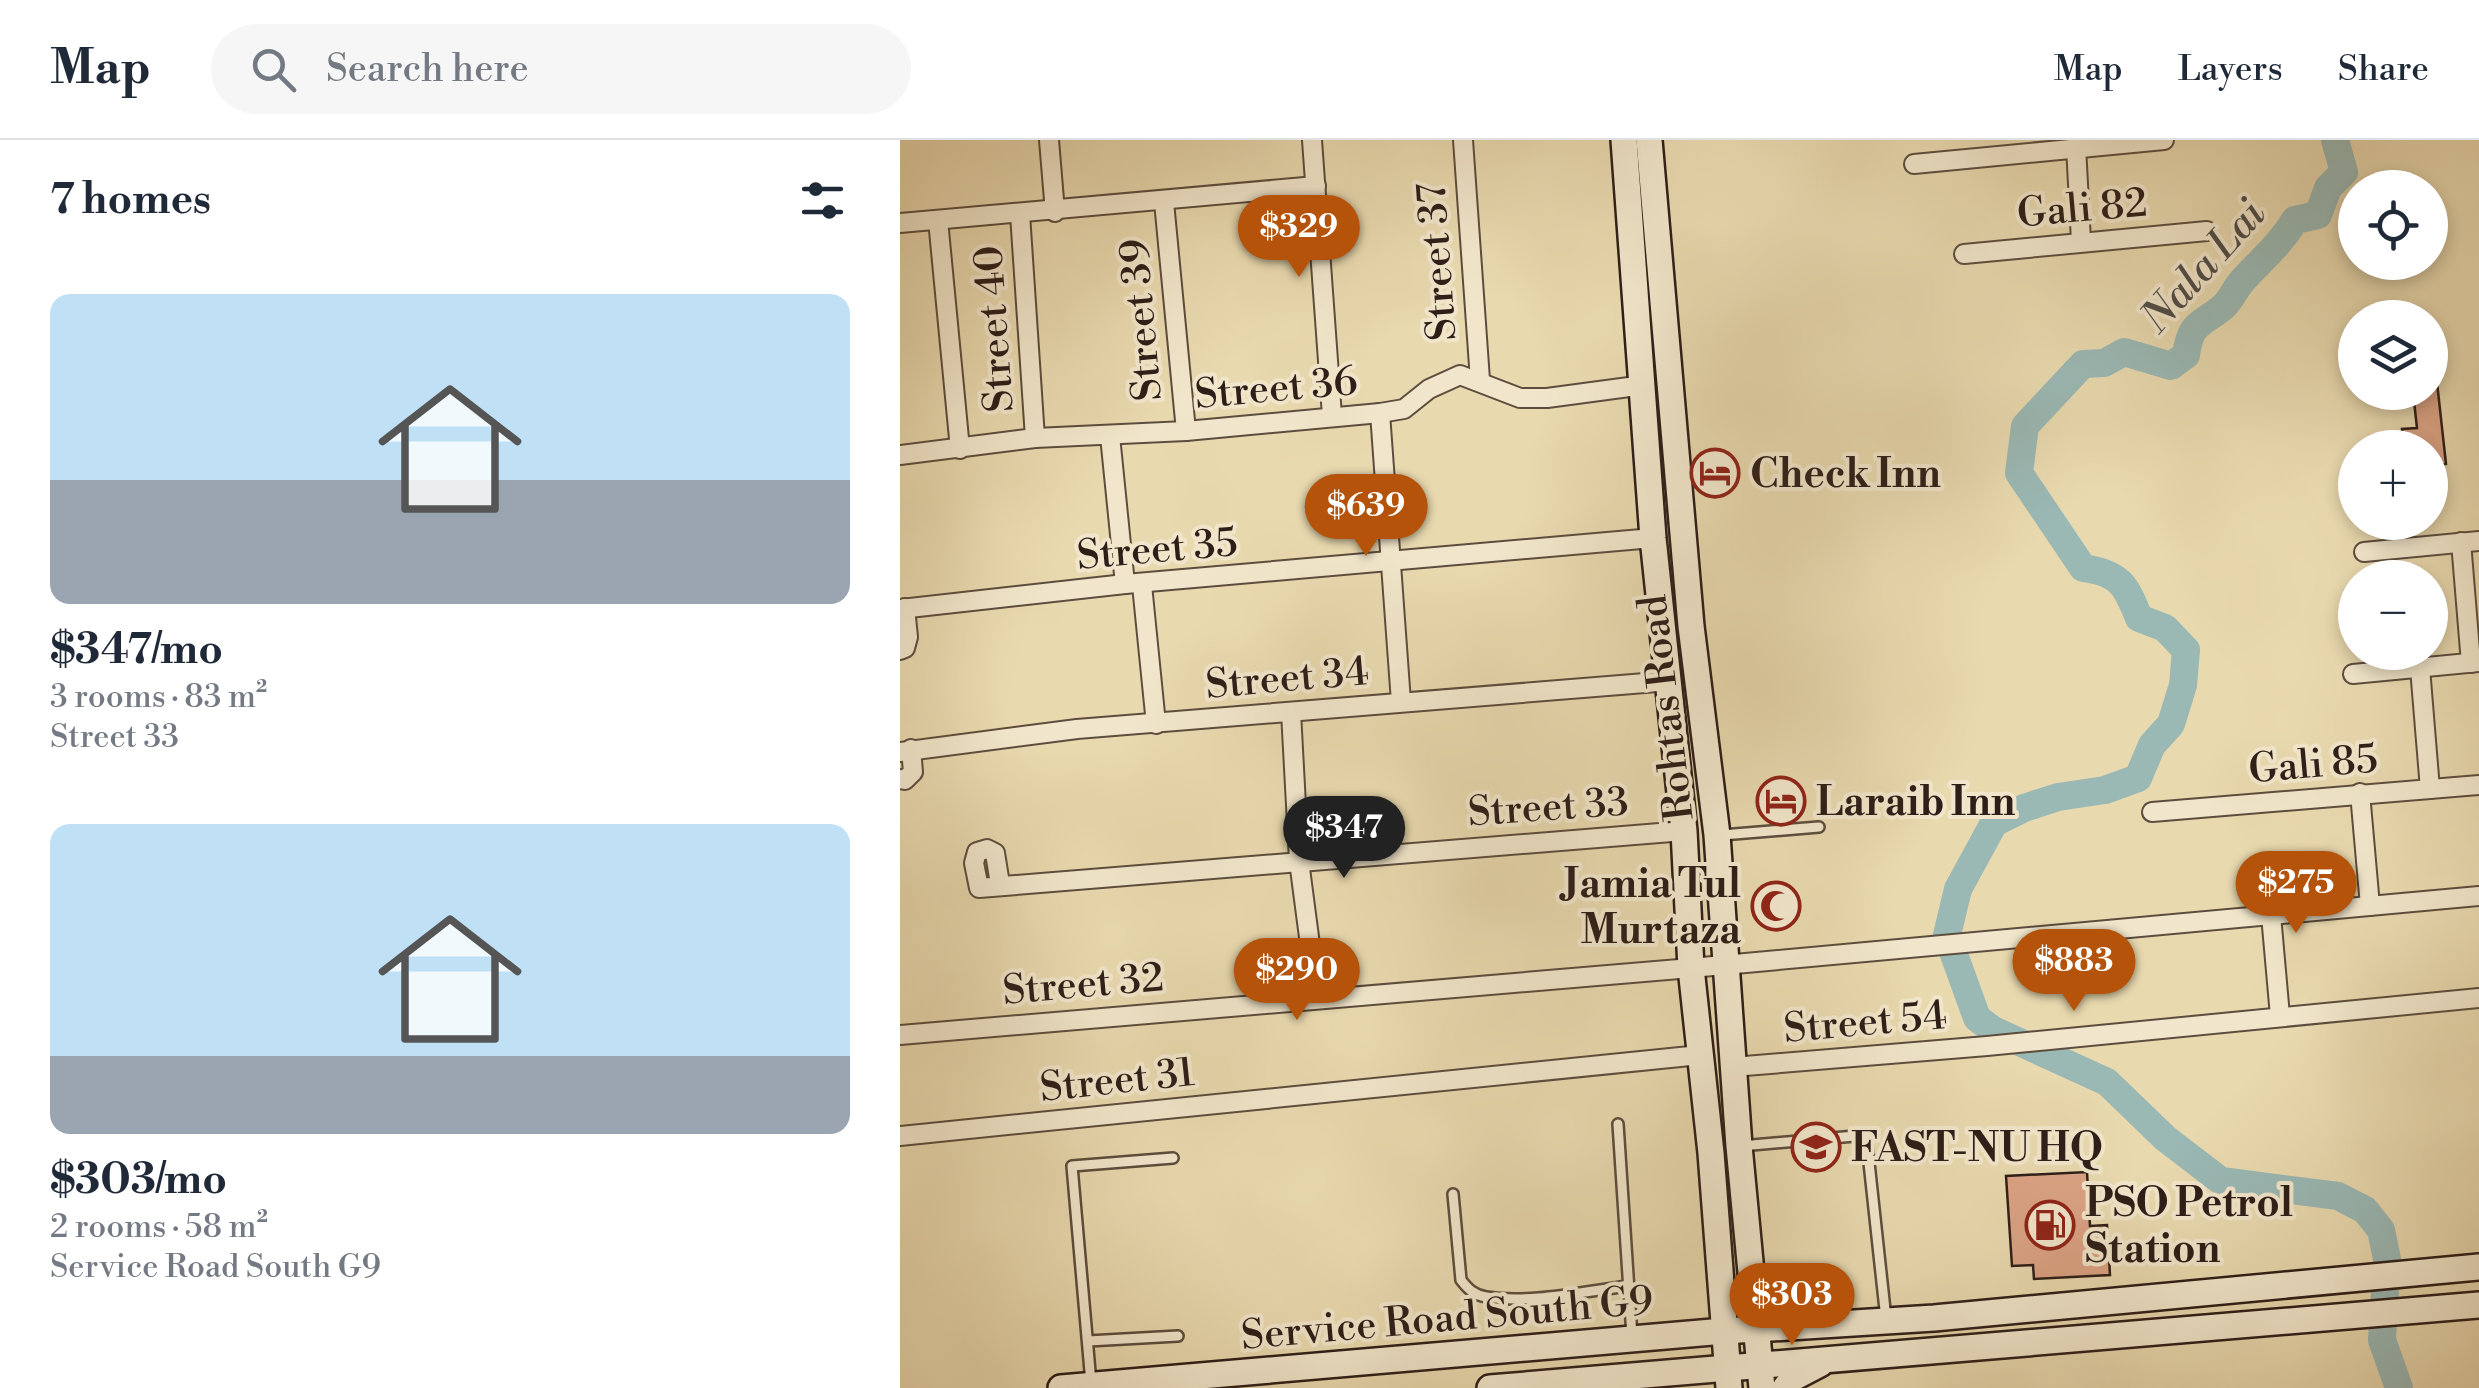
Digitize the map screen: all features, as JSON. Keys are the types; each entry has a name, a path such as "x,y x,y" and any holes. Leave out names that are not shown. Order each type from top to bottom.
{"main road":[{"name":"Rohtas Road","path":"1624,140 1654,538 1684,831 1728,1379"},
{"name":"Rohtas Road","path":"1649,140 1692,626 1717,835 1761,1378"},
{"path":"1711,1153 1740,1150"},
{"name":"Service Road South G9","path":"1061,1388 1724,1330 1886,1322 2479,1267"},
{"path":"2194,1330 2198,1293"},
{"name":"Service Road South G9","path":"1490,1388 1761,1378 1834,1360 2479,1305"},
{"path":"1784,1388 1793,1378 1834,1360"}],"street":[{"path":"1049,140 1055,212"},
{"path":"1312,140 1332,416"},
{"name":"Street 37","path":"1463,140 1480,380"},
{"path":"1914,164 2055,144 2164,140"},
{"path":"2076,146 2082,241"},
{"path":"900,223 1316,186"},
{"name":"Street 39","path":"1164,202 1186,431"},
{"name":"Street 40","path":"1020,214 1035,438"},
{"path":"938,220 960,449"},
{"name":"Gali 82","path":"1964,254 2207,232"},
{"name":"Street 36","path":"900,456 1035,438 1186,431 1380,413 1404,408 1444,380 1460,375 1480,380"},
{"path":"1480,380 1520,398 1644,385"},
{"path":"1380,413 1400,702"},
{"path":"1110,436 1156,724"},
{"name":"Street 35","path":"900,650 905,648 908,637 902,609 1134,584 1654,538"},
{"path":"2364,552 2470,541 2475,663 2448,665"},
{"path":"2353,674 2398,670"},
{"path":"2420,670 2430,788"},
{"name":"Street 34","path":"900,779 905,780 913,772 906,751 1077,729 1670,681"},
{"path":"1291,712 1299,861 1317,998"},
{"name":"Gali 85","path":"2152,812 2479,785"},
{"path":"2360,793 2370,906"},
{"name":"Street 33","path":"1000,884 1684,831"},
{"name":"Street 32","path":"900,1035 2479,896"},
{"path":"2271,915 2280,1016"},
{"name":"Street 54","path":"1734,1067 2479,998"},
{"name":"Street 31","path":"900,1136 1700,1055"}],"lane":[{"path":"1717,835 1818,828"},
{"path":"1618,1124 1632,1338"},
{"path":"1740,1150 1866,1136 1886,1322"},
{"path":"1091,1386 1072,1166 1174,1158"},
{"path":"1453,1194 1462,1280 1469,1290 1484,1297 1509,1297 1629,1286"},
{"path":"1088,1340 1178,1336"}],"building":[{"path":"2415,410 2440,410 2442,430 2402,429 2417,428"},
{"name":"PSO Petrol Station","path":"2087,1172 2090,1226 2107,1225 2110,1275 2034,1279 2033,1265 2012,1266 2006,1176"}],"waterway":[{"name":"Nala Lai","path":"2335,140 2344,172 2328,188 2318,215 2295,220 2226,304 2198,325 2186,355 2171,366 2124,352 2104,363 2083,364 2025,426 2019,473 2083,568 2114,577 2130,597 2139,618 2165,628 2186,650 2183,685 2171,724 2152,745 2138,778 2105,790 2058,797 1994,823 1958,889 1947,935 1977,1018 1993,1030 2107,1082 2165,1138 2221,1181 2338,1196 2365,1210 2381,1230 2387,1259 2382,1340 2399,1388"}],"place":[{"name":"Check Inn","path":"1715,473"},
{"name":"Laraib Inn","path":"1781,801"},
{"name":"Jamia Tul Murtaza","path":"1776,906"},
{"name":"FAST-NU HQ","path":"1816,1147"},
{"name":"PSO Petrol Station","path":"2050,1225"}]}
